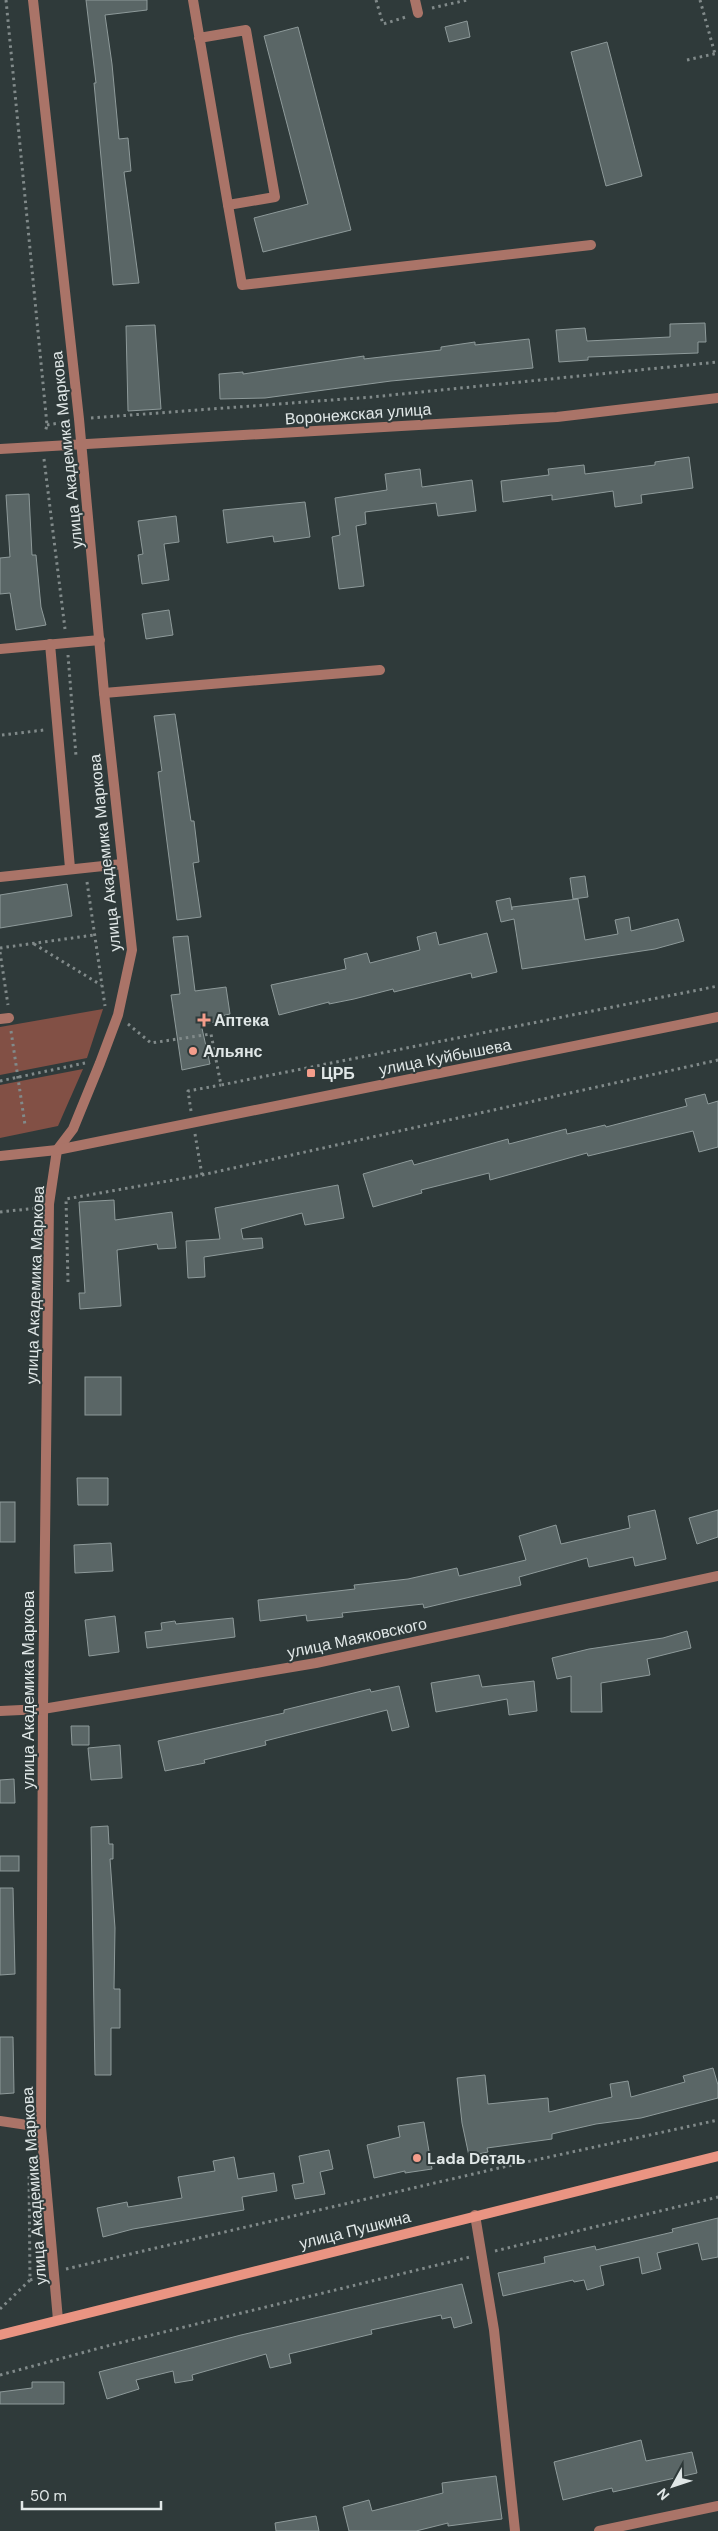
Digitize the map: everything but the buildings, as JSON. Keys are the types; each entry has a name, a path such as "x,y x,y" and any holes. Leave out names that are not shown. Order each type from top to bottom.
{"main road":[{"name":"улица Пушкина","path":"0,2335 475,2215 718,2156"}],"street":[{"name":"улица Академика Маркова","path":"33,0 82,446 104,693 132,950 118,1015 74,1129 57,1150 49,1204 43,1709 41,2127 58,2320"},
{"path":"193,0 242,285 591,245"},
{"path":"415,0 418,14"},
{"path":"199,38 246,30 274,197 228,205"},
{"name":"Воронежская улица","path":"0,450 556,417 718,398"},
{"path":"0,649 100,640"},
{"path":"50,644 70,868"},
{"path":"104,693 380,670"},
{"path":"0,877 85,866 122,864"},
{"name":"улица Куйбышева","path":"0,1156 57,1150 718,1017"},
{"name":"улица Маяковского","path":"0,1711 43,1709 316,1663 718,1576"},
{"path":"0,2121 41,2127"},
{"path":"475,2215 494,2330 515,2531"},
{"path":"599,2531 718,2506"}],"path":[{"path":"6,0 47,425 43,446 44,459 66,642 77,763"},
{"path":"376,0 383,24 467,0"},
{"path":"430,0 432,10"},
{"path":"687,60 716,53 700,0"},
{"path":"79,419 372,396 718,362"},
{"path":"36,460 53,460"},
{"path":"2,735 74,726"},
{"path":"85,866 104,1005 151,1043 211,1034 221,1085 718,986"},
{"path":"0,948 94,935"},
{"path":"33,943 102,986"},
{"path":"0,952 5,1018 18,1077 24,1124"},
{"path":"68,1282 66,1199 202,1175 718,1060"},
{"path":"0,1081 90,1062 100,1063"},
{"path":"30,2280 92,2262 499,2168 718,2120"},
{"path":"0,2375 111,2345 718,2197"}],"shaded area":[{"path":"103,1009 87,1058 0,1075 0,1027"},
{"path":"83,1069 58,1126 0,1138 0,1085"}],"place":[{"name":"Аптека","path":"204,1020"},
{"name":"Альянс","path":"193,1051"},
{"name":"ЦРБ","path":"311,1073"},
{"name":"Lada Dеталь","path":"417,2158"}]}
